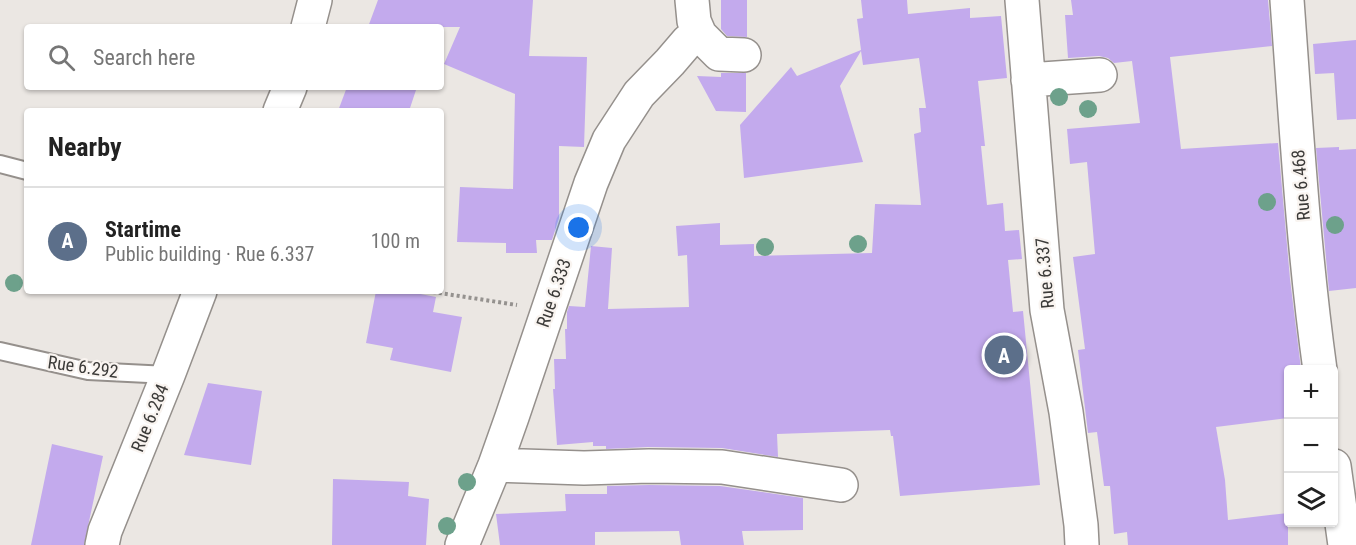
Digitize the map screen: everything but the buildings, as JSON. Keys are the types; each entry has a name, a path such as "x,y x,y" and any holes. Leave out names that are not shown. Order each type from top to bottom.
{"street":[{"path":"309,24 315,0"},
{"path":"692,0 694,21 700,34 719,54 744,55"},
{"name":"Rue 6.337","path":"1022,0 1047,310 1066,412 1082,545"},
{"name":"Rue 6.468","path":"1287,0 1298,156 1312,313 1319,365"},
{"name":"Rue 6.333","path":"462,545 495,465 591,183 609,140 639,94 688,41 700,34"},
{"path":"1028,80 1100,75"},
{"path":"281,108 289,90"},
{"name":"Rue 6.284","path":"102,545 105,531 199,294"},
{"path":"495,465 584,468 722,467 841,485"},
{"path":"1335,473 1345,545"}],"lane":[{"path":"0,164 24,170"},
{"name":"Rue 6.292","path":"0,351 88,371 168,375"}],"path":[{"path":"444,294 548,311"}],"place":[{"name":"Startime","path":"1004,355"}]}
